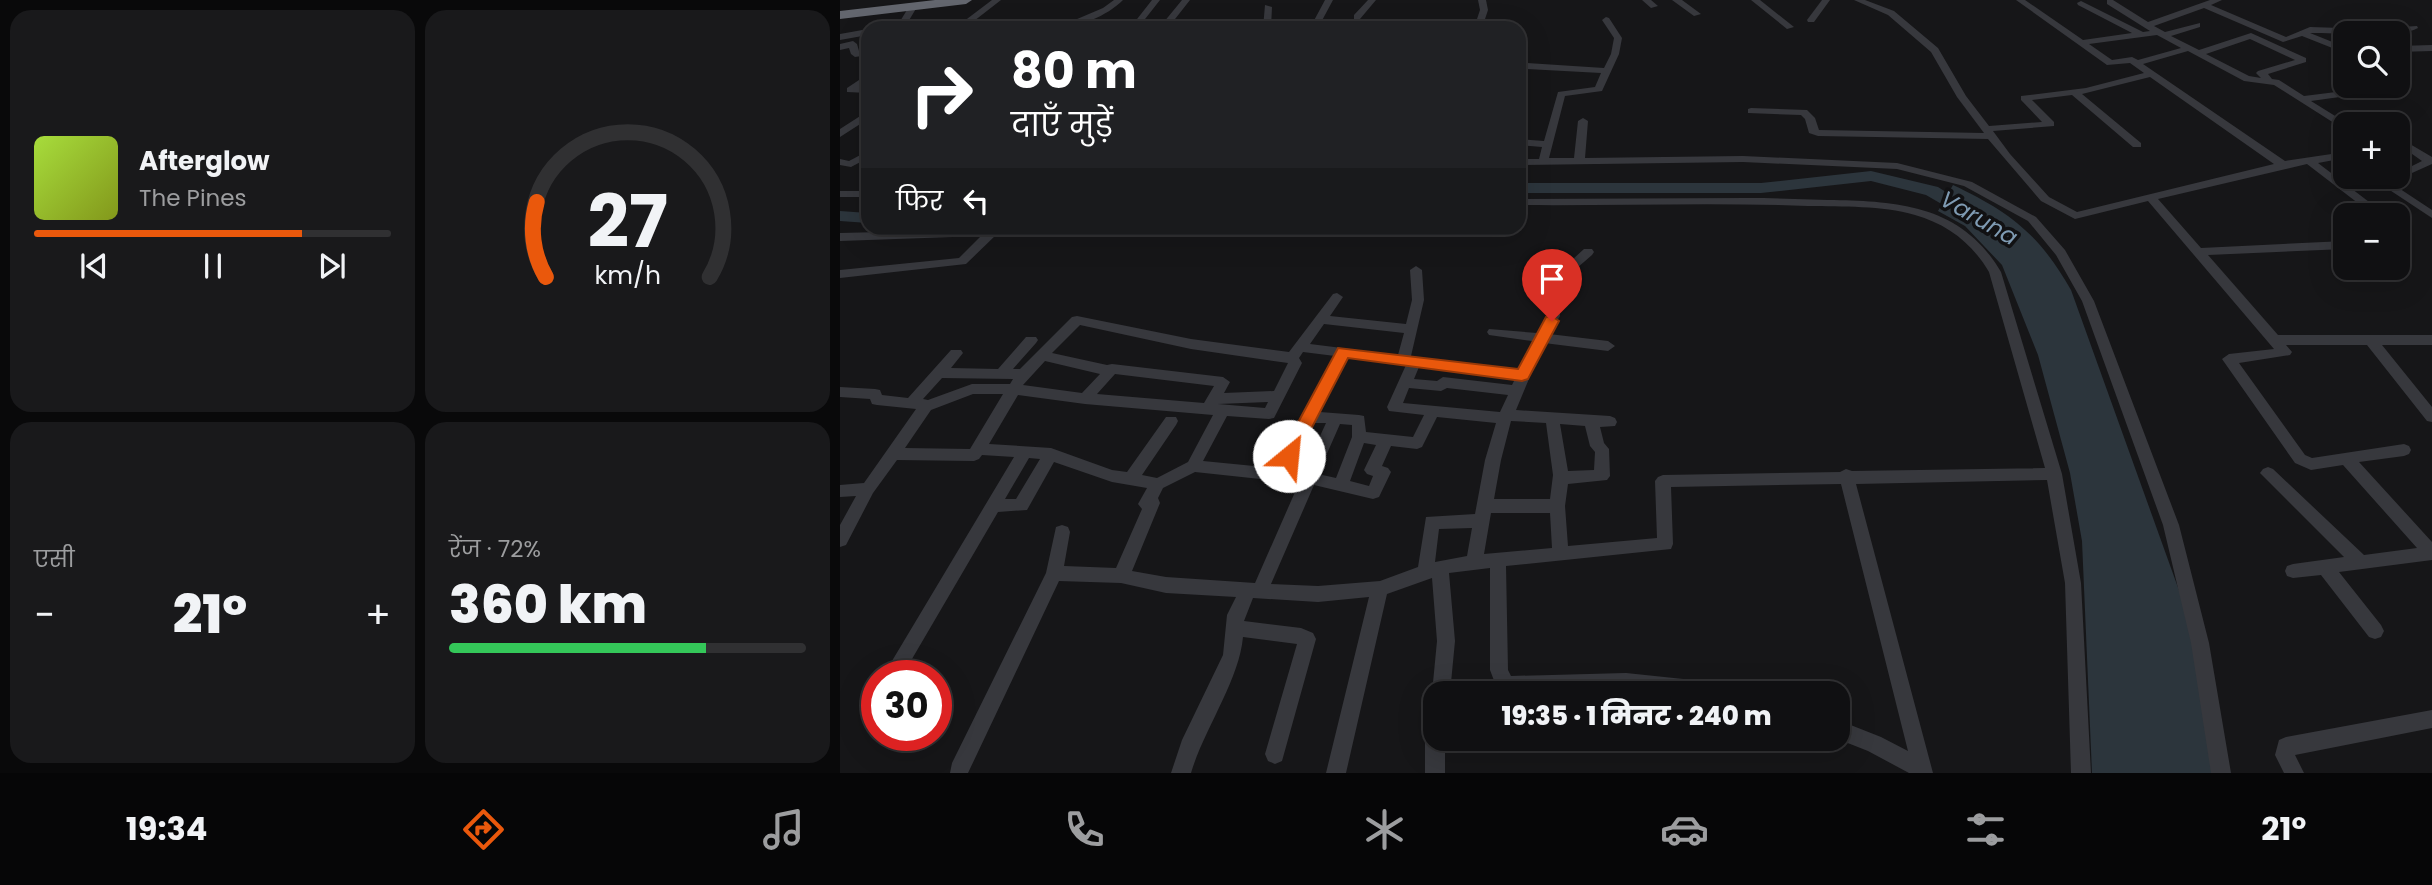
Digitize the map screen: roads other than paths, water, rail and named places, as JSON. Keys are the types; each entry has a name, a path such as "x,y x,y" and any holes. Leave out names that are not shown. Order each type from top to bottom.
{"highway":[{"path":"840,14 942,0"},
{"path":"840,14 966,0"}],"street":[{"path":"968,21 997,0"},
{"path":"1078,21 1106,10 1119,0"},
{"path":"1140,21 1156,0"},
{"path":"1169,21 1186,0"},
{"path":"1318,21 1329,0"},
{"path":"1357,18 1372,0"},
{"path":"1480,21 1484,10 1482,0"},
{"path":"1646,0 1654,6"},
{"path":"1676,0 1697,14"},
{"path":"1755,0 1790,27"},
{"path":"1811,20 1826,0"},
{"path":"1858,0 1891,13 1935,50 2008,159 2045,199 2052,213 2034,222"},
{"path":"2020,0 2110,63 2132,60 2283,165"},
{"path":"2148,25 2218,0"},
{"path":"2110,2 2161,33 2251,80 2272,81"},
{"path":"2081,3 2141,34"},
{"path":"2206,6 2283,39 2312,29 2371,32 2414,28"},
{"path":"904,21 913,7"},
{"path":"1267,21 1268,7"},
{"path":"1544,162 1561,94 1597,90 1615,54 1618,38 1606,20"},
{"path":"2080,43 2161,33 2197,25"},
{"path":"840,37 861,33"},
{"path":"2302,33 2333,45"},
{"path":"2136,63 2248,36 2271,43 2303,59 2262,73 2333,119"},
{"path":"840,47 853,44 855,54 861,53"},
{"path":"2410,49 2432,48"},
{"path":"1527,66 1606,71"},
{"path":"1751,111 1804,113 1810,118 1813,131 1820,134 1989,133 2050,124 2024,98 2075,93 2151,74"},
{"path":"861,82 850,90 861,90"},
{"path":"2075,93 2137,145"},
{"path":"2303,99 2333,95"},
{"path":"840,134 861,119"},
{"path":"1579,162 1583,121"},
{"path":"1526,142 1548,144"},
{"path":"2410,147 2431,160"},
{"path":"2045,199 2075,216 2283,165 2333,157"},
{"path":"840,162 851,164 861,158"},
{"path":"1526,162 1743,159 1898,166 1968,184 2015,208 2034,222 2061,253 2088,301 2171,525 2200,643 2221,773"},
{"path":"2308,160 2364,203"},
{"path":"2410,169 2431,160"},
{"path":"2393,189 2432,215"},
{"path":"840,194 861,194"},
{"path":"2151,198 2285,352 2229,359 2305,463 2404,450"},
{"path":"1526,202 1784,201 1886,206 1934,217 1952,226 1986,256 1995,272 2054,474 2073,583 2081,773"},
{"path":"840,237 891,235"},
{"path":"840,274 962,261 989,235"},
{"path":"2198,252 2333,246"},
{"path":"1474,563 1506,417 1522,375 1554,316 1553,295 1556,280 1588,252"},
{"path":"1416,270 1418,300 1409,360 1405,383 1394,407 1506,417 1609,422"},
{"path":"840,391 874,394 876,400 920,404 972,389 1017,383 1085,398 1215,406 1269,414 1295,363 1296,352 1337,297"},
{"path":"1321,319 1412,329"},
{"path":"1017,383 1077,320 1191,344 1296,352 1344,352 1522,375"},
{"path":"1494,332 1539,340 1608,346"},
{"path":"1001,374 1031,340"},
{"path":"2275,340 2432,340"},
{"path":"2371,340 2432,417"},
{"path":"1279,475 1344,352"},
{"path":"840,540 939,373 956,353"},
{"path":"1042,356 1110,372 1223,382 1193,466"},
{"path":"1085,398 1110,372"},
{"path":"893,454 974,455 981,449 1020,374 939,373"},
{"path":"1405,383 1441,386 1443,382 1516,391"},
{"path":"1359,437 1417,443 1433,411"},
{"path":"1310,417 1359,421 1359,437 1341,485"},
{"path":"1181,773 1189,747 1232,656 1236,615 1254,590 1310,478 1335,418"},
{"path":"1552,418 1561,478 1557,506 1561,555"},
{"path":"1130,480 1171,421"},
{"path":"1561,478 1602,476 1602,449 1597,446 1591,421"},
{"path":"1121,576 1153,503 1146,504 1158,484 1193,466 1310,478 1373,493 1383,472 1372,470 1387,440"},
{"path":"981,449 1051,454 1098,473 1158,484"},
{"path":"902,660 1025,452"},
{"path":"993,506 1021,505 1051,454"},
{"path":"2346,458 2432,553"},
{"path":"2268,473 2360,562"},
{"path":"1054,573 1121,576 1166,584 1318,594 1380,589 1433,570 1474,563 1665,544 1663,481 1846,475 2054,474"},
{"path":"1846,475 1923,771"},
{"path":"840,492 868,489"},
{"path":"1442,681 1446,641 1433,570 1432,522 1557,506"},
{"path":"959,769 1054,573 1062,532"},
{"path":"2293,571 2432,553"},
{"path":"1498,560 1499,670 1503,681"},
{"path":"2325,567 2375,631"},
{"path":"1336,773 1380,589"},
{"path":"1234,628 1307,639 1275,754"},
{"path":"2294,773 2285,755 2286,747 2432,719"},
{"path":"1850,735 1874,744 1923,771"},
{"path":"1435,751 1435,773"}],"water":[{"path":"1953,185 2007,215 2035,239 2071,290 2185,607 2202,695 2212,773 2092,773 2082,541 2070,473 2038,355 2002,265 1965,226 1938,211"}],"waterway":[{"name":"Varuna","path":"1526,188 1761,188 1871,176 1932,191 1970,213"},
{"name":"Varuna","path":"840,216 861,218"}]}
